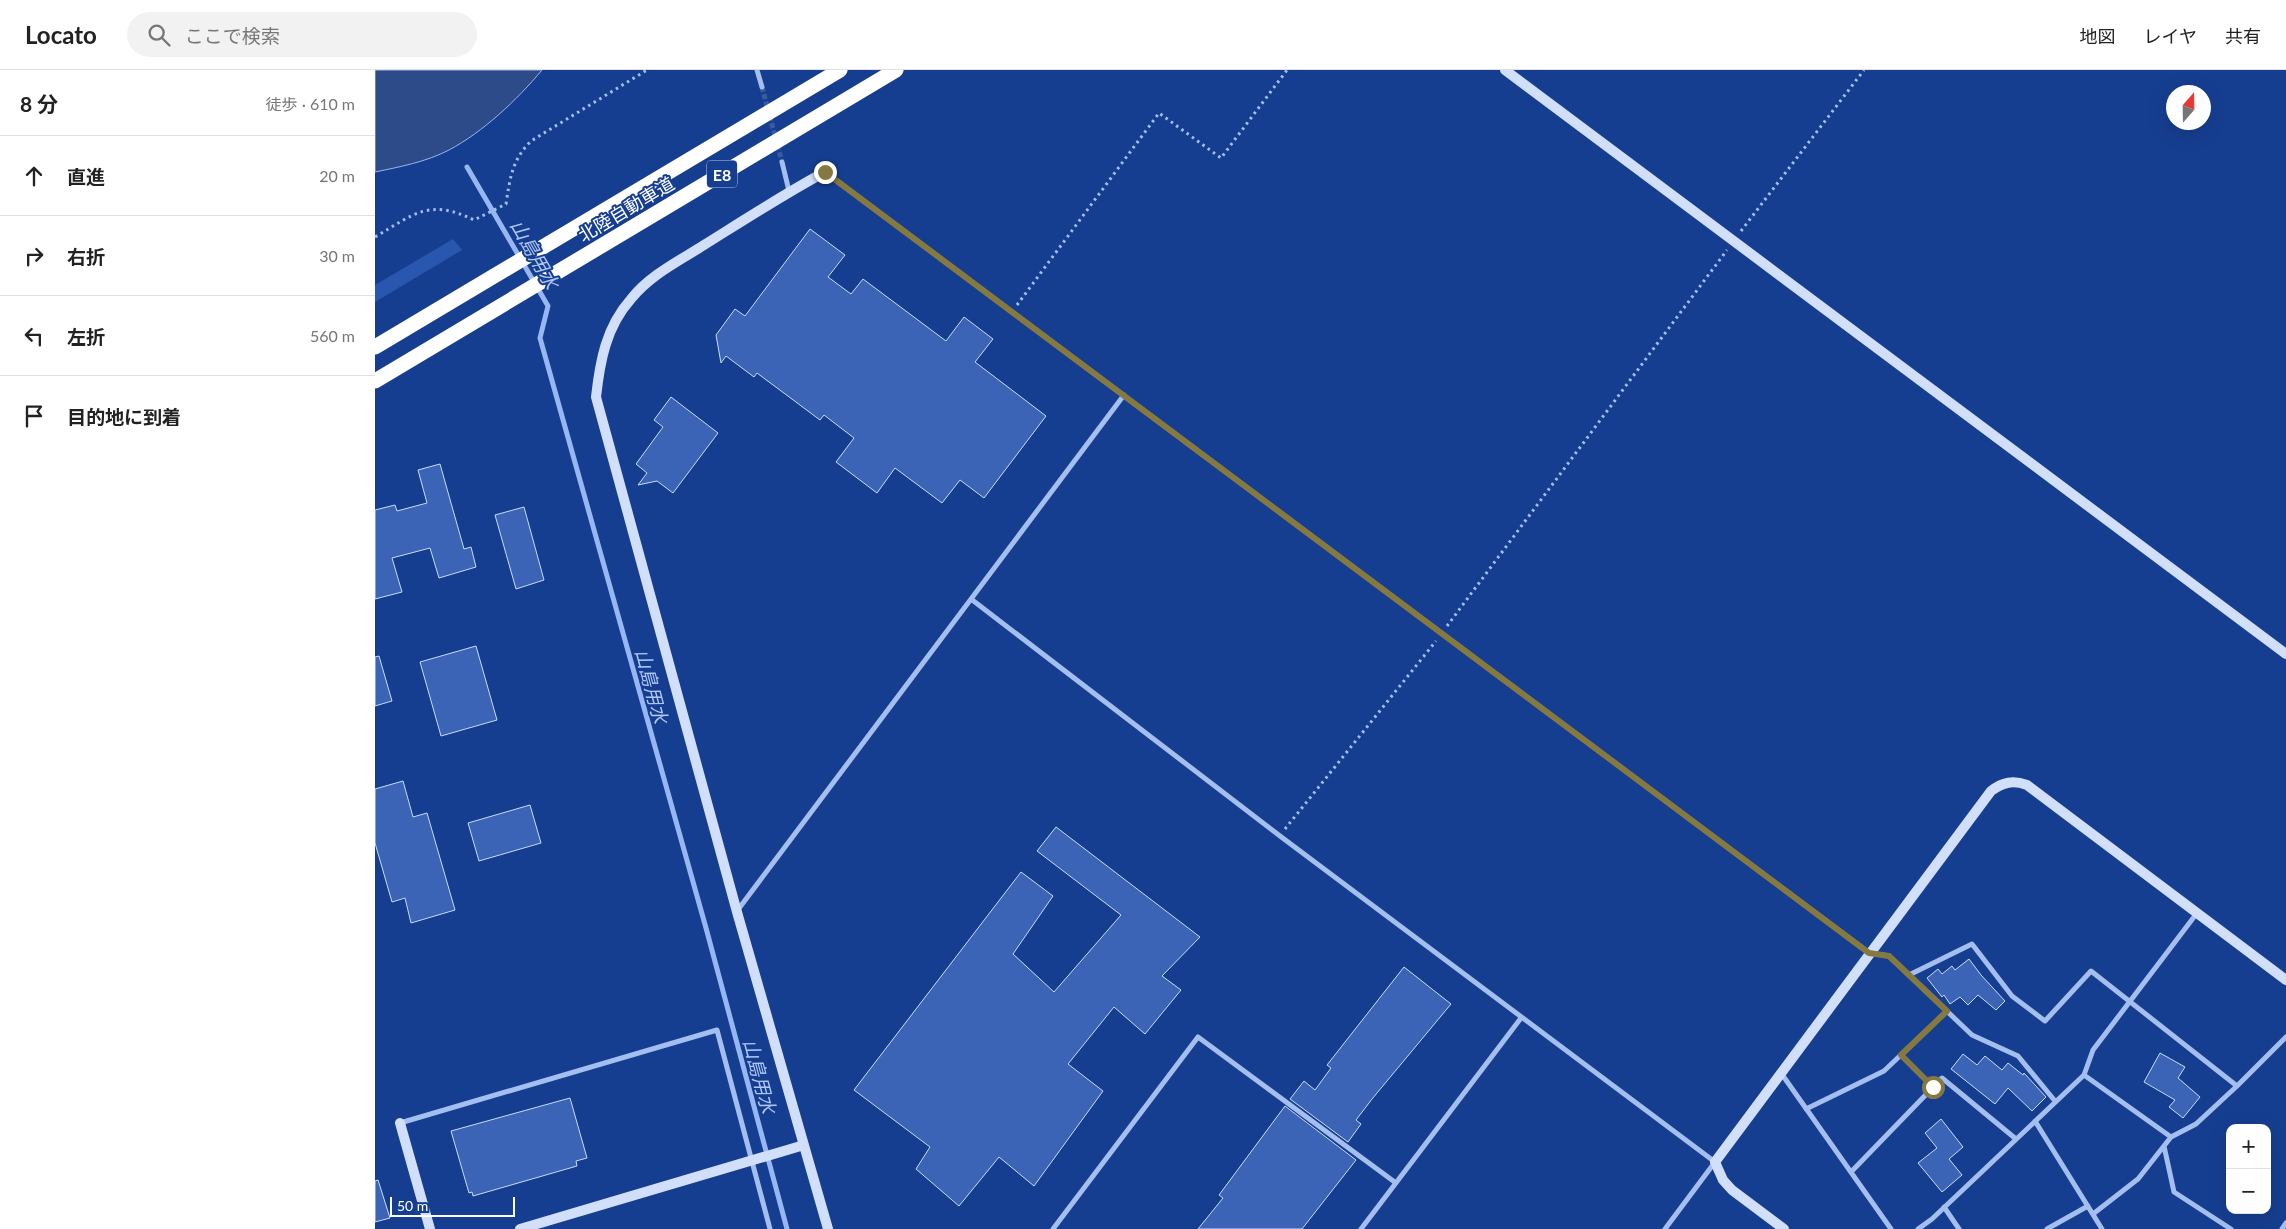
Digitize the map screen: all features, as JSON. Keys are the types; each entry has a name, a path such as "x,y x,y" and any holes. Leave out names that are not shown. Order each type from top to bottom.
{"highway":[{"name":"北陸自動車道","path":"375,347 840,70"},
{"name":"北陸自動車道","path":"375,381 896,70"}],"street":[{"path":"757,70 761,87"},
{"path":"1505,70 2286,654"},
{"path":"782,162 789,191"},
{"path":"828,1229 737,912 596,398 599,366 607,337 631,297 662,270 789,191 825,172 1869,953 1889,956 1972,1035 2018,1056 2055,1101"},
{"path":"737,912 1124,395"},
{"path":"971,599 1280,836 1715,1162 1723,1180 1732,1190 1784,1229"},
{"path":"1665,1229 1991,791 2000,785 2016,781 2027,785 2286,980"},
{"path":"1918,1229 2084,1076 2093,1050 2197,913"},
{"path":"1909,975 1971,944 2012,996 2045,1021 2091,971 2237,1086"},
{"path":"1806,1109 1884,1071 1947,1011"},
{"path":"1361,1229 1521,1018"},
{"path":"430,1229 400,1123 717,1030 770,1229"},
{"path":"1053,1229 1197,1037 1397,1182"},
{"path":"2093,1214 2138,1179 2171,1137 2196,1124 2286,1037"},
{"path":"1901,1055 1933,1087"},
{"path":"1781,1073 1891,1229"},
{"path":"2084,1076 2171,1137"},
{"path":"1851,1172 1942,1078 2016,1139"},
{"path":"2035,1121 2102,1229"},
{"path":"520,1229 804,1145"},
{"path":"2165,1146 2174,1192 2231,1229"},
{"path":"2047,1229 2088,1206"},
{"path":"1944,1207 1959,1229"},
{"path":"2282,1229 2286,1224"}],"path":[{"path":"375,237 418,212 433,208 456,211 474,220 506,204 512,169 520,152 531,141 647,70"},
{"path":"1012,312 1159,113 1221,158 1287,70"},
{"path":"1280,836 1442,633 1733,241 1864,70"}],"shaded area":[{"path":"375,70 542,70 522,93 487,125 462,143 431,158 375,172"},
{"path":"453,239 462,250 375,302 375,285"}],"building":[{"path":"810,229 845,255 828,277 851,294 863,279 946,341 964,317 993,339 975,362 1046,416 984,498 960,480 942,503 895,468 877,493 836,462 854,438 824,415 820,420 757,373 754,377 726,356 721,363 716,335 735,309 745,316"},
{"path":"671,397 718,433 673,493 657,481 638,485 647,473 636,464 663,427 654,420"},
{"path":"440,464 464,549 471,547 476,567 439,578 430,548 392,558 402,592 375,599 375,510 395,505 397,511 427,503 418,470"},
{"path":"524,507 544,580 516,589 495,515"},
{"path":"476,646 497,720 441,736 420,662"},
{"path":"379,656 392,701 375,706 375,657"},
{"path":"403,781 413,817 427,813 455,910 411,923 405,898 392,902 375,843 375,789"},
{"path":"530,805 541,843 479,861 468,823"},
{"path":"1056,827 1200,937 1162,976 1181,990 1145,1034 1114,1007 1068,1064 1103,1091 1034,1186 999,1157 959,1206 916,1169 930,1147 854,1090 1021,872 1053,896 1013,954 1054,992 1121,915 1037,851"},
{"path":"1969,959 2005,1001 1996,1010 1978,995 1968,1005 1960,997 1950,1004 1927,978 1938,969 1942,974 1952,966 1955,970"},
{"path":"1404,967 1451,1004 1356,1120 1361,1124 1348,1142 1290,1099 1304,1081 1315,1090 1331,1068 1327,1065"},
{"path":"2160,1053 2185,1067 2178,1078 2200,1097 2183,1118 2169,1107 2175,1100 2144,1082"},
{"path":"1963,1054 1977,1065 1985,1056 2002,1070 2008,1063 2023,1075 2024,1073 2046,1097 2032,1111 2008,1088 1995,1104 1951,1069"},
{"path":"570,1098 587,1158 576,1161 577,1166 473,1196 472,1192 469,1193 451,1131"},
{"path":"1285,1106 1356,1160 1302,1229 1198,1229 1223,1198 1219,1195"},
{"path":"1941,1119 1963,1147 1949,1159 1962,1175 1942,1192 1918,1163 1937,1148 1925,1133"},
{"path":"378,1180 390,1218 375,1222 375,1181"}],"waterway":[{"name":"山島用水","path":"467,167 548,306 540,338 706,928 787,1229"}],"tunnel":[{"path":"762,87 782,162"}],"route":[{"path":"825,172 1869,953 1889,956 1947,1011 1901,1055 1933,1087"}]}
